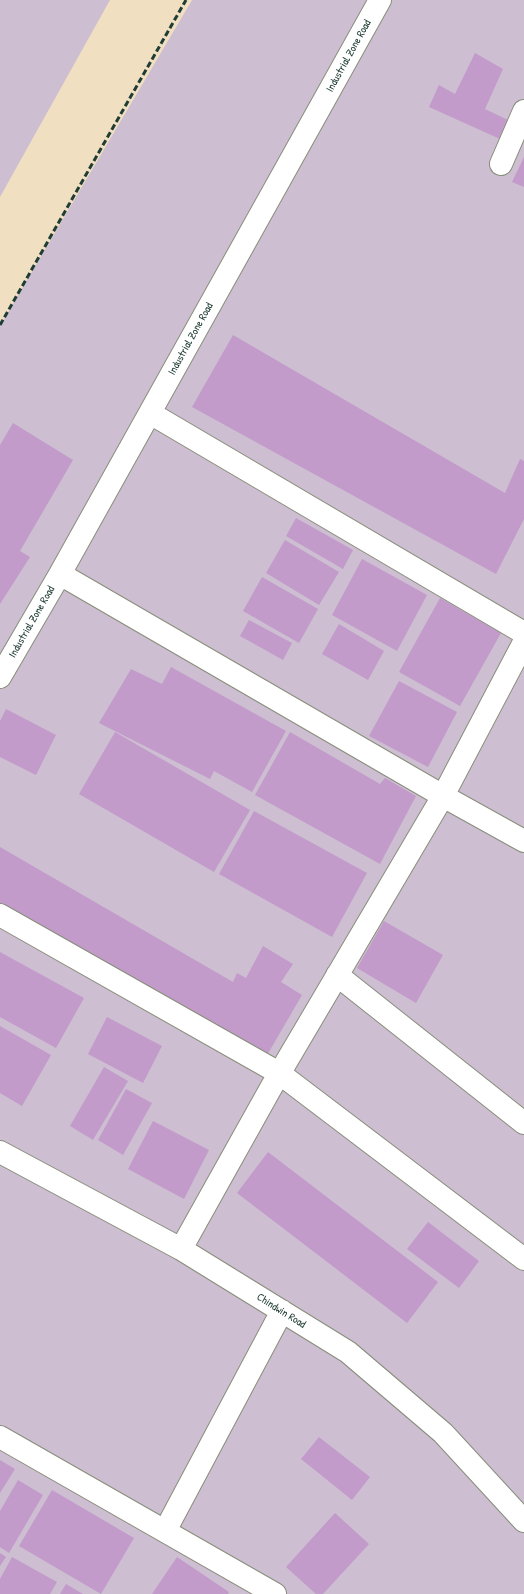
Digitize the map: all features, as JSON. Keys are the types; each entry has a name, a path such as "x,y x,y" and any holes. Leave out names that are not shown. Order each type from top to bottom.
{"street":[{"name":"Industrial Zone Road","path":"0,677 60,574 380,0"},
{"path":"502,164 524,111"},
{"path":"150,413 524,633"},
{"path":"60,574 443,796 524,841"},
{"path":"181,1249 279,1073 443,796 524,642"},
{"path":"0,915 279,1073 524,1259"},
{"path":"337,975 524,1123"},
{"name":"Chindwin Road","path":"0,1152 181,1249 348,1352 443,1433 524,1521"},
{"path":"165,1531 282,1311"},
{"path":"0,1437 275,1594"}],"shaded area":[{"path":"0,0 110,0 0,197"},
{"path":"192,0 524,0 524,1594 0,1594 0,326"}],"building":[{"path":"475,53 503,69 485,109 508,120 500,139 429,107 439,85 455,94"},
{"path":"524,157 524,187 512,182"},
{"path":"233,335 505,493 520,459 524,461 524,519 496,574 192,407"},
{"path":"13,423 73,460 20,551 30,557 0,604 0,445"},
{"path":"296,518 353,550 343,569 286,536"},
{"path":"285,540 339,572 319,605 266,573"},
{"path":"362,559 427,595 397,651 332,615"},
{"path":"262,577 318,609 299,643 243,611"},
{"path":"440,598 501,633 460,706 399,672"},
{"path":"249,620 292,643 283,660 240,636"},
{"path":"339,624 384,651 368,680 322,654"},
{"path":"171,667 286,731 252,792 214,771 210,779 99,723 131,669 162,684"},
{"path":"399,681 457,712 428,767 369,736"},
{"path":"6,709 56,735 36,775 0,757 0,721"},
{"path":"115,732 250,810 214,872 79,794"},
{"path":"290,732 380,784 385,778 416,796 380,864 255,795"},
{"path":"254,811 367,873 332,937 219,874"},
{"path":"0,847 233,982 237,973 246,978 263,946 293,964 281,982 302,995 266,1057 0,908"},
{"path":"384,921 443,955 416,1003 357,968"},
{"path":"0,952 84,998 56,1048 0,1017"},
{"path":"107,1017 162,1046 143,1083 88,1054"},
{"path":"0,1026 51,1055 22,1106 0,1093"},
{"path":"104,1067 128,1081 93,1140 70,1126"},
{"path":"126,1089 152,1103 123,1155 98,1140"},
{"path":"153,1121 209,1150 184,1199 128,1169"},
{"path":"268,1152 438,1282 407,1323 237,1193"},
{"path":"428,1222 479,1261 459,1288 407,1249"},
{"path":"319,1437 370,1477 352,1500 301,1459"},
{"path":"0,1460 15,1469 0,1493"},
{"path":"18,1480 43,1495 9,1553 0,1547 0,1511"},
{"path":"52,1490 134,1538 101,1594 19,1546"},
{"path":"335,1513 369,1544 323,1594 316,1594 286,1567"},
{"path":"0,1553 6,1557 0,1566"},
{"path":"12,1557 57,1582 50,1594 0,1594 0,1579"},
{"path":"177,1557 229,1592 228,1594 152,1594"},
{"path":"66,1584 83,1594 60,1594"}],"railway":[{"path":"0,325 186,0"}]}
